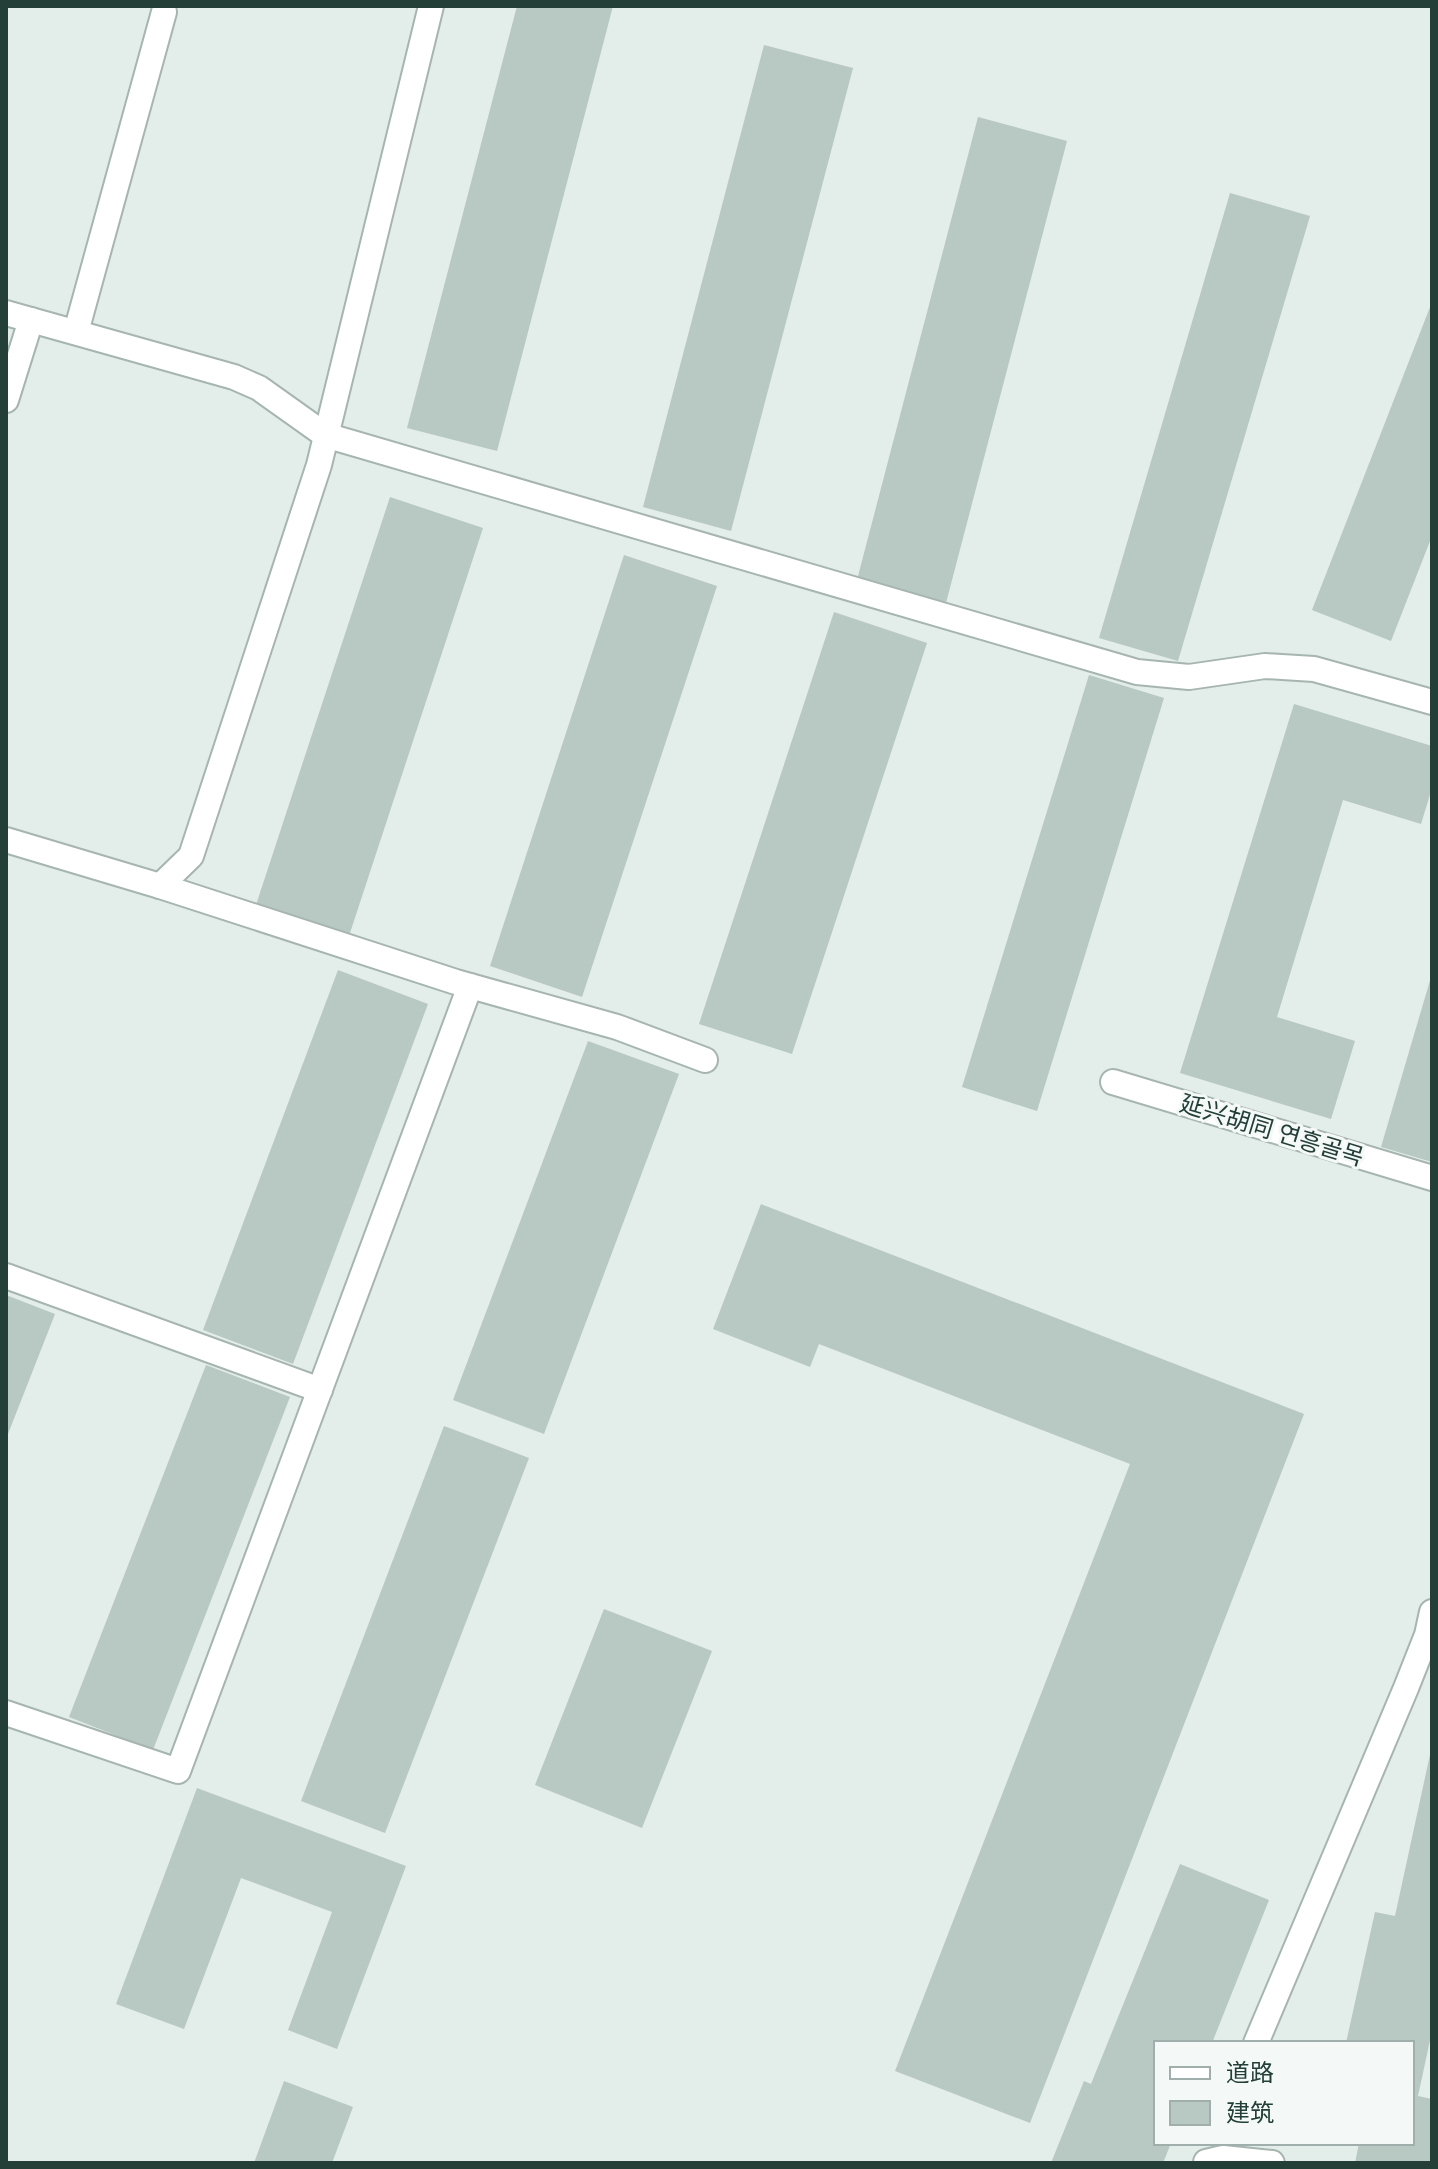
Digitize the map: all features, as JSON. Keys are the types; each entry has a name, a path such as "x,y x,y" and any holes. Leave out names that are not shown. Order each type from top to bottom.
{"street":[{"path":"160,886 191,856 319,465 431,6"},
{"path":"76,332 164,12"},
{"path":"6,313 234,377 270,395 325,435 1137,672 1189,677 1265,666 1314,669 1432,702"},
{"path":"6,400 31,320"},
{"path":"6,840 470,986 617,1027 705,1060"},
{"path":"6,1713 178,1771 470,986"},
{"name":"延兴胡同 연흥골목","path":"1113,1082 1432,1178"},
{"path":"6,1276 320,1390"},
{"path":"1257,2041 1406,1688 1427,1635 1432,1612"},
{"path":"1209,2156 1272,2163"}],"building":[{"path":"517,6 613,6 497,451 407,428"},
{"path":"764,45 853,68 731,531 643,507"},
{"path":"978,117 1067,141 946,603 857,580"},
{"path":"1230,193 1310,216 1178,661 1099,638"},
{"path":"1432,302 1432,536 1391,641 1312,610"},
{"path":"390,497 483,528 348,939 255,908"},
{"path":"624,555 717,586 582,997 490,966"},
{"path":"834,612 927,643 792,1054 699,1024"},
{"path":"1089,675 1164,698 1037,1111 962,1087"},
{"path":"1294,704 1432,746 1432,788 1421,824 1343,800 1277,1017 1355,1041 1331,1119 1180,1073"},
{"path":"338,970 428,1004 293,1364 203,1330"},
{"path":"1432,977 1432,1162 1381,1147"},
{"path":"588,1041 679,1074 544,1434 453,1400"},
{"path":"761,1204 1304,1414 1030,2123 895,2071 1130,1464 819,1344 810,1367 713,1329"},
{"path":"6,1295 55,1314 6,1439"},
{"path":"206,1365 290,1397 153,1750 69,1717"},
{"path":"444,1426 529,1458 385,1833 301,1801"},
{"path":"604,1609 712,1651 642,1828 535,1785"},
{"path":"1431,1750 1432,2031 1418,2096 1432,2099 1432,2163 1355,2163 1359,2145 1414,2145 1414,2041 1346,2041 1375,1912 1395,1916"},
{"path":"197,1788 406,1866 337,2049 288,2030 332,1912 241,1878 184,2029 116,2004"},
{"path":"1180,1864 1269,1900 1213,2041 1154,2041 1154,2145 1170,2145 1163,2163 1051,2163 1084,2081 1091,2084"},
{"path":"284,2081 353,2107 332,2163 254,2163"}]}
